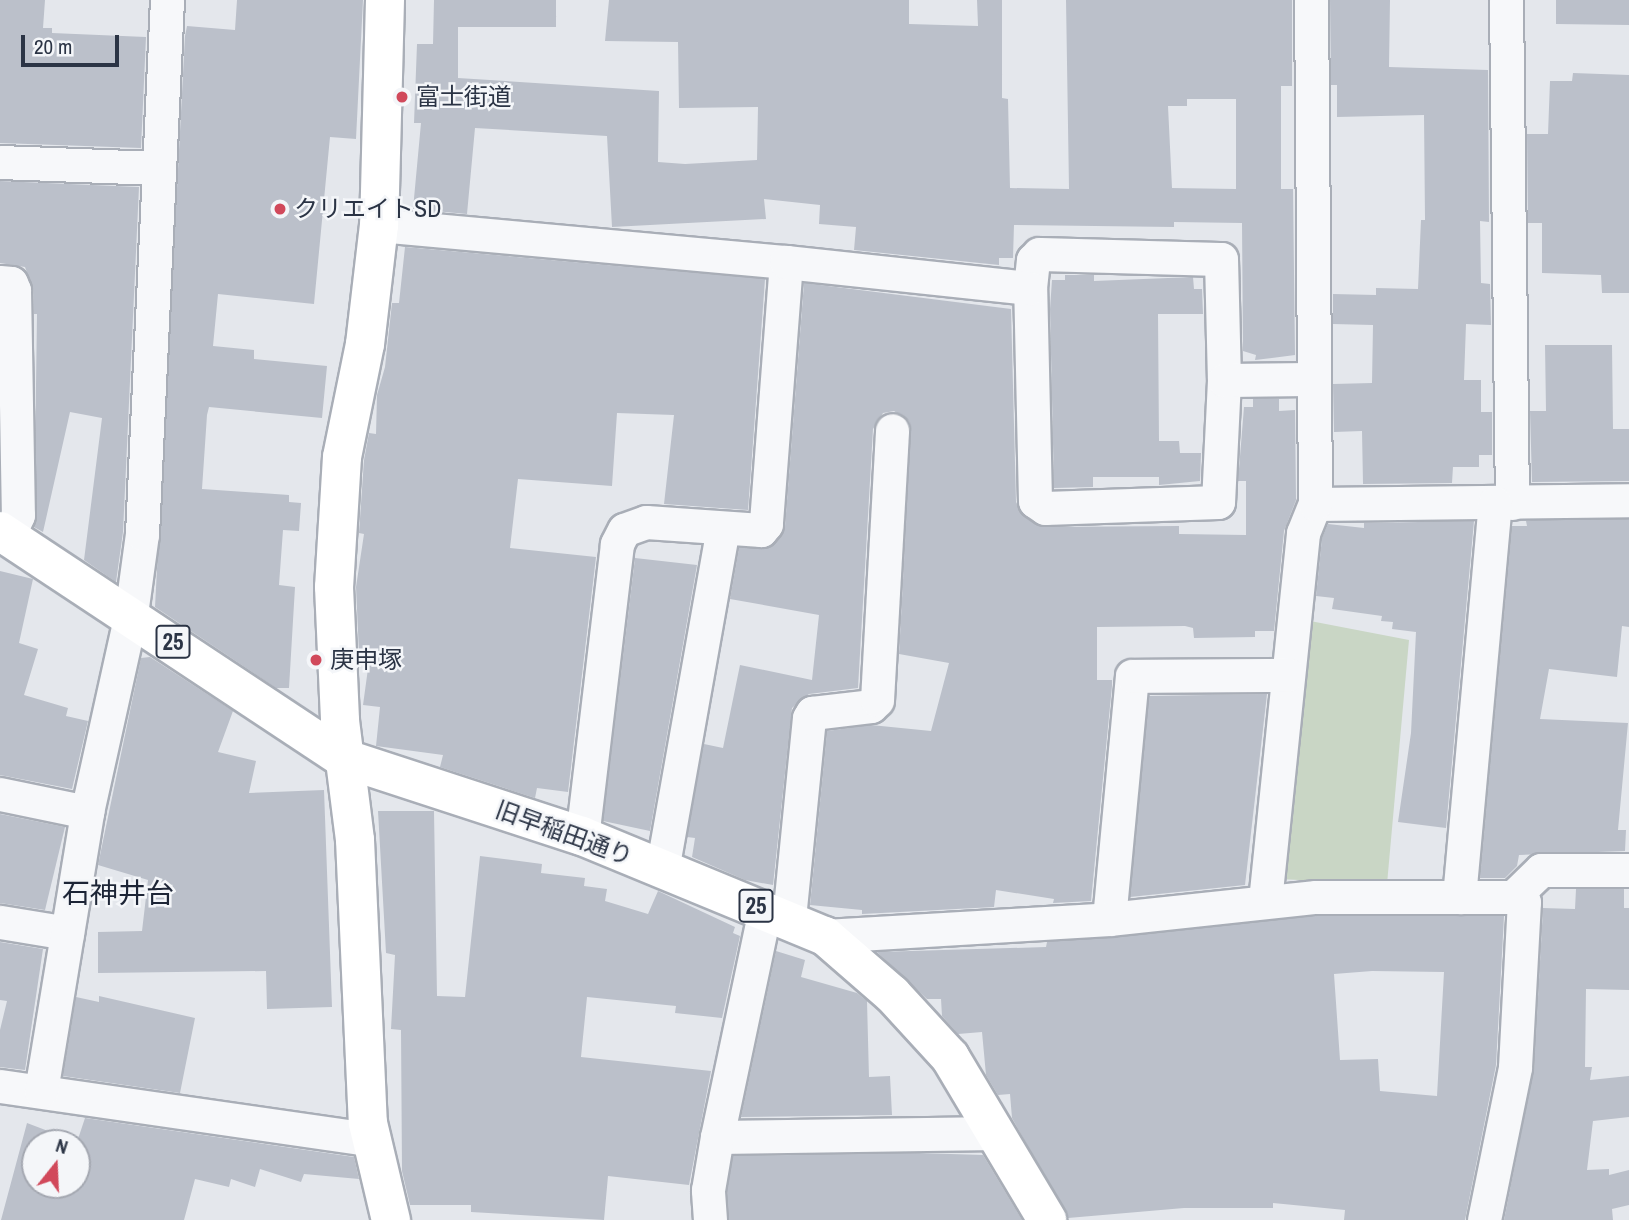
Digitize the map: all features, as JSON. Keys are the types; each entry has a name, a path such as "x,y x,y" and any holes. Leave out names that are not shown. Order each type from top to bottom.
{"main road":[{"path":"385,0 379,225 365,344 342,457 334,530 343,758 355,840 368,1123 391,1220"},
{"name":"旧早稲田通り","path":"4,533 131,614 343,758 582,836 825,936 892,994 950,1057 1047,1220"}],"street":[{"path":"41,1091 87,812 131,614 142,534 167,0"},
{"path":"1265,901 1303,533 1315,505 1311,0"},
{"path":"1459,897 1503,503 1506,0"},
{"path":"0,163 158,168"},
{"path":"379,225 786,262 1030,288"},
{"path":"1039,254 1216,257 1222,263 1224,380 1218,502 1040,505 1035,501 1030,288 1033,260 1039,254"},
{"path":"582,836 617,544 631,524 761,530 766,524 786,262"},
{"path":"0,282 11,284 14,290 18,515 4,533"},
{"path":"1224,380 1312,379"},
{"path":"710,1220 708,1190 717,1137 777,914 809,718 816,713 871,706 877,700 892,430"},
{"path":"1315,505 1629,499"},
{"path":"662,870 723,529"},
{"path":"1109,919 1132,676 1288,675"},
{"path":"0,794 87,812"},
{"path":"1520,894 1532,874 1541,870 1629,870"},
{"path":"825,936 1109,919 1265,901 1520,894"},
{"path":"1484,1220 1515,1067 1524,902 1520,894"},
{"path":"0,922 67,933"},
{"path":"0,1086 373,1140"},
{"path":"717,1137 996,1133"}],"green space":[{"path":"1305,620 1409,640 1387,884 1278,879"}],"building":[{"path":"0,0 45,0 43,28 52,28 52,33 146,37 141,148 0,143"},
{"path":"237,0 363,0 356,139 330,137 314,304 218,294 213,346 254,350 254,359 327,366 322,418 209,407 207,415 202,489 289,495 289,502 301,503 299,531 283,530 279,585 295,587 289,688 276,688 155,607 185,36 187,26 235,30"},
{"path":"434,0 556,0 556,27 458,27 458,78 659,91 658,162 685,164 757,160 758,107 679,108 678,42 605,41 609,0 909,0 909,24 978,26 977,0 1002,0 1002,98 1008,99 1010,188 1069,189 1066,0 1292,0 1292,86 1281,86 1281,189 1293,189 1295,355 1255,360 1256,355 1243,351 1242,223 1174,222 1174,227 1014,225 1013,258 999,258 999,265 854,250 856,227 819,224 820,205 764,199 766,219 612,227 607,136 475,128 467,214 413,209 421,123 414,123 417,44 433,44","holes":["1187,99 1236,99 1236,189 1172,188 1168,106 1187,106"]},
{"path":"1330,0 1390,0 1389,67 1488,70 1489,222 1480,221 1481,283 1490,284 1491,325 1466,324 1464,380 1481,380 1481,412 1492,412 1492,455 1479,455 1479,467 1453,467 1452,483 1363,484 1362,431 1334,432 1333,384 1372,383 1373,325 1333,324 1333,294 1376,295 1376,288 1418,289 1421,220 1425,220 1424,115 1337,117 1337,85 1331,85"},
{"path":"1556,0 1629,0 1629,25 1556,24"},
{"path":"1573,73 1629,75 1629,293 1602,293 1601,275 1542,273 1542,223 1528,223 1527,134 1548,134 1550,81 1572,81"},
{"path":"0,181 139,187 123,532 116,582 84,560 102,418 70,412 43,532 34,527 37,314 34,314 33,289 25,267 0,263"},
{"path":"405,247 765,279 748,510 664,504 674,415 617,413 612,486 518,479 510,548 596,557 568,792 537,788 535,798 440,767 443,755 376,746 380,707 363,705 370,654 359,653 356,587 364,534 359,533 364,460 369,433 376,434 377,395 385,367 392,303 399,303"},
{"path":"1065,275 1094,275 1094,281 1193,277 1194,289 1202,289 1203,314 1158,314 1159,441 1179,441 1180,453 1201,453 1200,481 1159,485 1159,477 1093,477 1093,487 1054,488 1050,309 1052,280 1065,280"},
{"path":"804,283 1011,309 1016,502 1024,517 1045,527 1179,526 1179,534 1246,535 1246,481 1238,481 1244,407 1253,407 1253,399 1279,399 1279,411 1295,410 1296,500 1284,531 1274,631 1255,631 1255,637 1194,638 1193,628 1185,626 1097,627 1097,680 1112,680 1112,686 1091,901 1053,903 1054,899 996,890 994,907 862,914 862,910 810,905 827,731 871,725 931,731 949,663 899,654 911,431 909,421 894,411 883,413 873,429 858,688 809,694 792,708 773,885 745,880 692,857 695,838 687,837 704,744 723,748 740,665 812,680 819,615 730,599 739,548 769,547 785,526"},
{"path":"1545,345 1612,345 1613,429 1629,429 1629,481 1532,482 1530,411 1546,411"},
{"path":"1629,519 1629,627 1622,626 1617,677 1549,669 1540,719 1628,723 1618,830 1626,830 1625,851 1519,855 1517,866 1505,878 1480,878 1512,526 1527,526 1526,521 1532,520"},
{"path":"1474,521 1446,828 1398,822 1411,733 1416,632 1392,629 1393,622 1381,621 1382,616 1332,609 1334,598 1316,596 1322,538 1328,524 1364,528 1364,523"},
{"path":"635,558 697,565 650,831 603,821"},
{"path":"0,571 33,579 19,643 38,649 24,695 68,708 66,716 88,721 72,789 0,775"},
{"path":"150,657 233,711 218,752 256,761 249,793 324,790 332,1007 267,1009 266,971 98,973 98,932 142,931 148,880 98,865 141,658"},
{"path":"1267,694 1245,885 1130,897 1149,696"},
{"path":"378,811 434,811 437,996 465,997 480,856 542,864 541,873 585,878 584,886 607,889 605,901 648,914 658,891 735,927 733,933 740,936 722,1018 675,1013 676,1006 587,997 581,1057 711,1071 689,1185 608,1176 604,1220 471,1212 471,1205 410,1205 402,1171 401,1030 391,1029 395,955 386,953"},
{"path":"0,814 65,827 45,910 0,903"},
{"path":"1576,889 1624,889 1624,908 1629,908 1629,990 1586,989 1585,1067 1592,1067 1590,1080 1629,1076 1629,1117 1593,1121 1587,1170 1609,1169 1609,1175 1629,1170 1629,1205 1612,1209 1613,1220 1504,1220 1534,1068 1543,908 1575,909"},
{"path":"1317,916 1504,916 1496,1065 1465,1220 1344,1220 1345,1210 1273,1203 1273,1208 1184,1208 1068,1218 1012,1118 1010,1094 998,1095 986,1075 982,1032 958,1034 942,1016 941,999 927,999 877,952 1046,947 1047,942","holes":["1372,971 1444,972 1437,1096 1380,1091 1378,1059 1340,1060 1334,974"]},
{"path":"0,942 43,949 25,1070 0,1067 0,1030 7,1001 0,1000"},
{"path":"776,951 805,960 801,977 857,993 867,1001 869,1077 890,1076 892,1115 741,1117"},
{"path":"99,996 195,1018 180,1093 63,1076 76,997 99,1002"},
{"path":"85,1118 354,1157 359,1179 304,1174 301,1182 260,1169 255,1187 231,1179 229,1187 195,1179 184,1220 1,1220 21,1145 21,1199 91,1199 91,1129 81,1129"},
{"path":"27,1123 43,1129 25,1129"},
{"path":"919,1153 983,1155 1022,1220 729,1220 727,1191 733,1156"}],"place":[{"name":"富士街道","path":"402,97"},
{"name":"クリエイトSD","path":"280,209"},
{"name":"庚申塚","path":"316,660"}],"district":[{"name":"石神井台","path":"118,893"}]}
